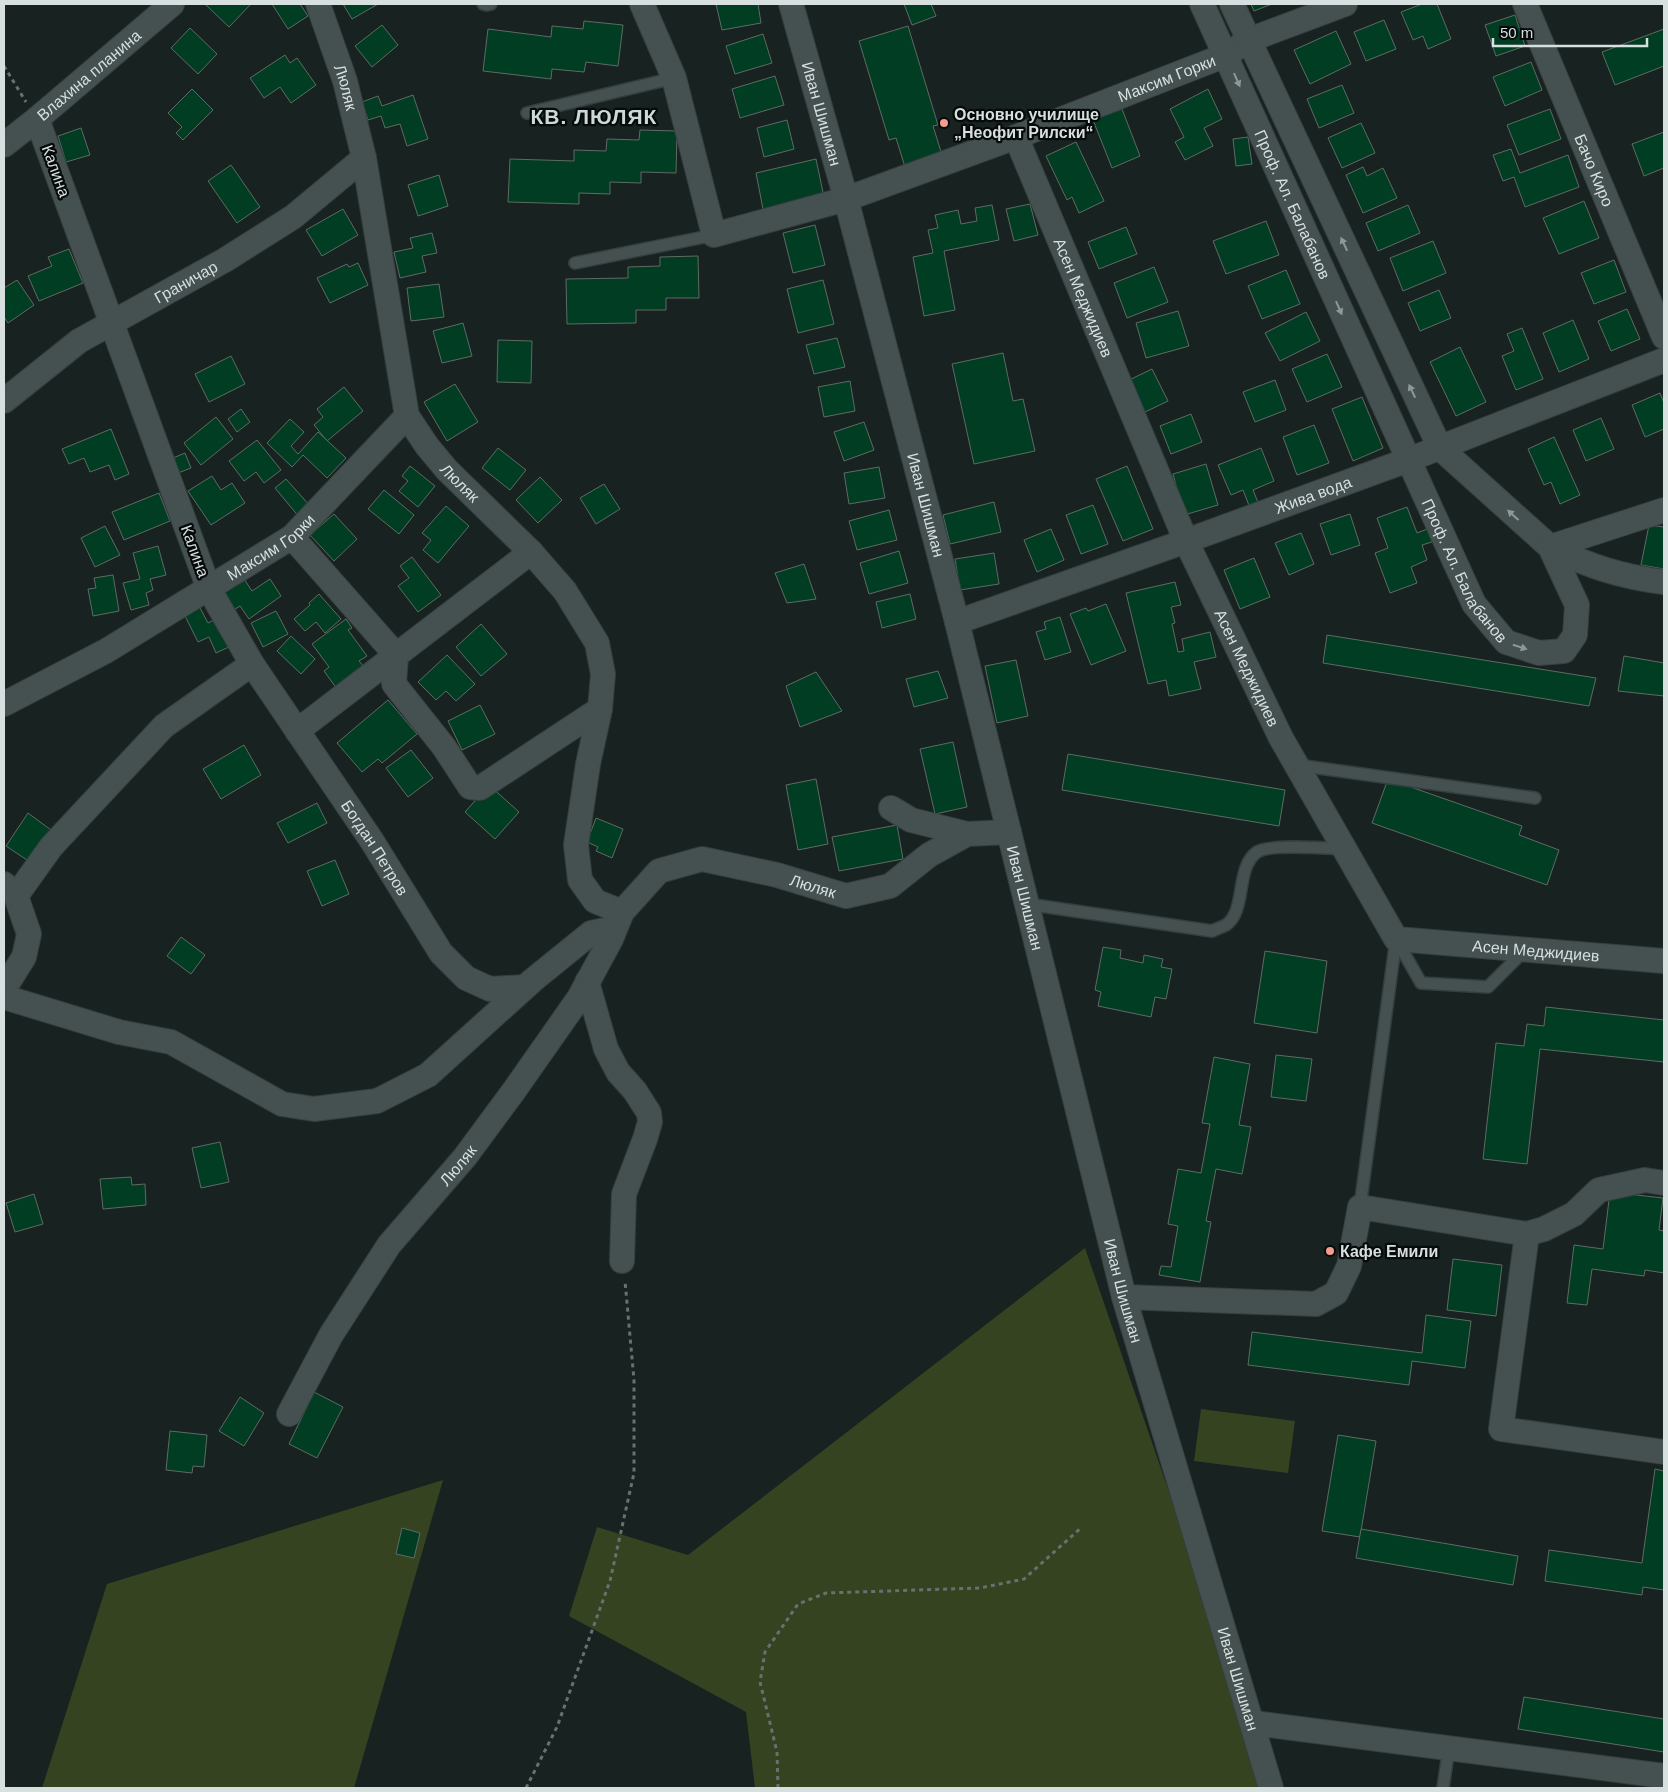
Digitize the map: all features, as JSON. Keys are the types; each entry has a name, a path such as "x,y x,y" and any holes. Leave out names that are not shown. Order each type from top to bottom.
{"street":[{"name":"Влахина планина","path":"4,144 37,119 172,4"},
{"name":"Люляк","path":"318,4 345,82 364,158 407,416 427,446 447,470 531,552 565,591 598,643 604,674 600,709 588,764 576,845 580,880 595,901 618,920"},
{"path":"642,4 674,78 714,235"},
{"name":"Иван Шишман","path":"791,4 846,199 957,622 1124,1297 1271,1788"},
{"name":"Проф. Ал. Балабанов","path":"1202,4 1474,604 1506,642 1539,653 1564,651 1575,635 1577,605 1550,548 1440,448 1232,4"},
{"name":"Максим Горки","path":"714,235 846,199 1016,137 1226,55 1249,40 1345,4"},
{"name":"Бачо Киро","path":"1525,4 1664,338"},
{"name":"Калина","path":"37,119 208,589 252,664"},
{"name":"Асен Меджидиев","path":"1016,137 1186,542 1281,738 1396,939 1664,961"},
{"name":"Граничар","path":"4,401 79,341 225,260 293,217 364,158"},
{"name":"Жива вода","path":"957,622 1186,542 1408,460 1664,360"},
{"name":"Максим Горки","path":"4,704 106,651 292,537 407,416"},
{"path":"1550,548 1664,510"},
{"path":"292,537 396,655 394,684 444,747 470,788 480,788 600,709"},
{"path":"1550,548 1578,561 1623,575 1664,582"},
{"path":"297,731 531,552"},
{"path":"4,989 24,957 29,934 10,890 164,726 252,664"},
{"name":"Богдан Петров","path":"252,664 372,842 441,953 466,978 490,989 525,987"},
{"path":"891,808 911,820 967,834"},
{"name":"Люляк","path":"289,1414 331,1335 389,1245 470,1150 513,1092 579,998 618,920 659,871 702,859 777,875 846,896 890,886 929,855 967,834 1009,832"},
{"path":"4,997 119,1032 171,1042 282,1104 314,1108 377,1101 428,1075 525,987 591,933 618,920"},
{"path":"587,982 606,1049 618,1072 635,1091 649,1113 650,1122 646,1139 624,1194 622,1261"},
{"path":"1124,1297 1316,1304 1336,1293 1349,1266 1360,1206 1527,1234 1544,1229 1574,1214 1599,1190 1645,1180 1664,1183"},
{"path":"1527,1234 1501,1429 1664,1452"},
{"path":"1253,1723 1664,1776"}],"lane":[{"path":"483,4 492,4"},
{"path":"527,113 674,78"},
{"path":"575,263 714,235"},
{"path":"1297,765 1535,798"},
{"path":"1027,904 1212,931 1226,924 1234,915 1247,864 1257,852 1277,848 1345,849"},
{"path":"1396,939 1421,983 1488,987 1525,950"},
{"path":"1360,1206 1396,939"},
{"path":"1443,1788 1449,1747"}],"path":[{"path":"4,66 37,119"},
{"path":"526,1788 557,1727 610,1581 634,1473 634,1380 622,1261"},
{"path":"778,1788 777,1752 760,1682 765,1652 798,1604 826,1593 980,1588 1024,1579 1082,1527"}],"green space":[{"path":"1085,1248 1271,1788 755,1788 746,1712 569,1616 597,1527 688,1555"},
{"path":"1201,1409 1295,1421 1288,1473 1194,1461"},
{"path":"443,1480 354,1788 42,1788 107,1584"}],"building":[{"path":"207,4 251,4 229,27"},
{"path":"272,4 300,4 308,16 288,29"},
{"path":"343,4 378,4 352,19"},
{"path":"716,4 758,4 761,23 722,30"},
{"path":"904,4 931,4 936,16 912,25"},
{"path":"1251,4 1272,4 1254,11"},
{"path":"1422,4 1437,4 1451,39 1428,49 1423,36 1413,40 1401,12"},
{"path":"1515,15 1525,46 1496,56 1485,25"},
{"path":"1384,20 1396,49 1366,61 1354,32"},
{"path":"584,21 623,25 618,66 586,62 584,72 552,69 551,79 483,71 488,29 551,37 552,26 583,29"},
{"path":"382,25 398,45 372,67 355,46"},
{"path":"908,26 938,125 933,126 942,155 905,167 896,138 889,140 859,41"},
{"path":"190,28 217,54 198,74 171,48"},
{"path":"1664,29 1664,66 1615,85 1602,52"},
{"path":"1336,31 1351,64 1310,84 1294,50"},
{"path":"763,34 772,63 735,74 726,46"},
{"path":"285,55 290,63 297,58 316,85 291,103 280,87 264,98 250,78"},
{"path":"1531,62 1542,90 1505,106 1493,77"},
{"path":"775,76 784,105 740,118 732,89"},
{"path":"1342,85 1354,113 1319,128 1307,99"},
{"path":"192,89 213,110 183,140 176,133 182,127 168,113"},
{"path":"1208,89 1222,119 1204,128 1213,146 1185,160 1175,142 1184,137 1170,109"},
{"path":"413,95 428,139 407,146 400,124 385,128 381,116 368,120 362,102 378,96 382,106"},
{"path":"1122,109 1140,156 1112,168 1093,120"},
{"path":"1550,109 1561,139 1519,155 1507,125"},
{"path":"787,120 794,149 764,157 757,128"},
{"path":"1361,123 1375,153 1342,168 1328,138"},
{"path":"81,128 90,155 66,162 58,136"},
{"path":"640,130 677,131 676,173 641,172 641,183 610,182 610,194 579,193 579,204 508,202 510,159 574,161 574,150 606,151 607,139 639,140"},
{"path":"1664,132 1664,168 1644,176 1632,144"},
{"path":"1248,137 1252,164 1236,166 1233,139"},
{"path":"1076,142 1104,201 1079,213 1072,197 1067,200 1046,156"},
{"path":"1511,149 1520,173 1568,155 1579,187 1525,207 1514,177 1503,181 1493,155"},
{"path":"816,159 825,202 805,200 763,209 756,173"},
{"path":"231,165 260,207 237,223 208,181"},
{"path":"1363,167 1367,176 1383,168 1397,198 1363,213 1346,175"},
{"path":"439,175 448,206 418,216 408,185"},
{"path":"1584,201 1599,238 1559,254 1543,218"},
{"path":"1030,204 1038,235 1014,241 1006,209"},
{"path":"992,205 999,240 944,251 955,310 924,316 913,257 933,253 928,230 938,228 935,215 958,210 961,224 977,221 975,208"},
{"path":"1408,205 1420,233 1378,251 1366,223"},
{"path":"343,209 358,235 322,256 306,230"},
{"path":"1266,221 1279,255 1226,274 1213,241"},
{"path":"815,225 825,265 793,273 783,233"},
{"path":"1126,227 1137,254 1099,269 1088,242"},
{"path":"432,233 437,253 422,256 426,272 400,278 394,252 413,248 410,238"},
{"path":"1433,241 1446,273 1403,291 1390,258"},
{"path":"69,249 83,283 39,301 28,276 52,266 48,257"},
{"path":"698,256 699,298 666,298 666,310 636,310 636,323 567,324 566,279 628,278 628,267 660,266 660,257"},
{"path":"1614,260 1626,292 1594,304 1581,273"},
{"path":"358,263 368,285 330,303 317,278 347,264 349,267"},
{"path":"1154,267 1168,302 1127,318 1114,283"},
{"path":"1286,270 1300,304 1262,319 1248,286"},
{"path":"17,280 34,305 8,323 4,317 4,288"},
{"path":"823,280 834,324 798,333 787,289"},
{"path":"439,284 444,317 411,321 407,288"},
{"path":"1439,290 1451,318 1420,331 1408,303"},
{"path":"1627,309 1640,339 1611,351 1598,321"},
{"path":"1178,311 1189,346 1146,358 1136,323"},
{"path":"1306,312 1320,341 1280,361 1265,333"},
{"path":"1573,320 1589,359 1559,372 1543,333"},
{"path":"463,323 472,356 442,363 433,331"},
{"path":"1522,328 1543,379 1516,390 1502,356 1514,351 1507,334"},
{"path":"837,338 845,367 814,374 806,345"},
{"path":"498,340 532,341 531,383 497,382"},
{"path":"1460,347 1486,402 1456,416 1430,362"},
{"path":"1003,353 1013,401 1023,399 1035,451 974,464 952,364"},
{"path":"1327,354 1342,387 1307,402 1292,369"},
{"path":"231,356 245,384 209,402 195,374"},
{"path":"1152,369 1168,401 1143,413 1127,381"},
{"path":"1275,380 1286,410 1255,422 1243,392"},
{"path":"850,381 855,411 824,417 818,387"},
{"path":"455,384 478,422 447,441 424,402"},
{"path":"344,387 363,411 327,441 314,425 323,417 317,409"},
{"path":"1660,393 1664,403 1664,429 1645,437 1632,405"},
{"path":"1362,397 1383,448 1353,461 1332,409"},
{"path":"241,409 250,422 237,432 228,419"},
{"path":"1191,414 1202,442 1171,454 1160,426"},
{"path":"216,417 233,439 201,465 184,443"},
{"path":"1601,418 1614,449 1586,461 1573,430"},
{"path":"290,419 304,432 291,446 298,454 318,432 346,458 327,478 303,455 292,467 267,443"},
{"path":"864,422 874,450 844,461 834,432"},
{"path":"1314,425 1329,463 1297,475 1283,437"},
{"path":"111,429 129,474 115,480 109,465 90,472 84,458 69,464 62,449"},
{"path":"1554,437 1580,495 1560,504 1551,482 1544,485 1528,449"},
{"path":"257,440 281,470 264,483 256,472 244,481 229,461"},
{"path":"498,448 526,470 510,490 482,468"},
{"path":"1261,448 1274,481 1253,490 1259,505 1250,508 1243,490 1231,495 1218,465"},
{"path":"185,453 191,468 178,473 173,458"},
{"path":"1206,464 1218,505 1184,515 1173,474"},
{"path":"410,466 435,486 418,507 399,491 408,481 402,476"},
{"path":"1127,466 1153,529 1123,541 1096,479"},
{"path":"879,467 885,498 849,504 844,473"},
{"path":"212,476 221,490 232,483 245,503 211,525 188,491"},
{"path":"540,477 562,500 538,523 516,500"},
{"path":"286,479 312,508 300,518 275,488"},
{"path":"604,484 620,509 596,524 580,498"},
{"path":"384,490 414,515 399,534 368,509"},
{"path":"159,493 170,521 124,540 112,512"},
{"path":"994,502 1001,532 950,544 943,515"},
{"path":"1093,505 1108,544 1081,554 1066,515"},
{"path":"446,506 469,526 438,563 423,550 431,540 422,533"},
{"path":"1407,507 1417,533 1427,529 1432,542 1422,545 1427,560 1411,567 1417,583 1390,593 1375,553 1388,548 1377,518"},
{"path":"889,510 897,540 857,550 849,521"},
{"path":"334,514 357,539 334,561 310,535"},
{"path":"1350,514 1360,545 1331,555 1320,524"},
{"path":"1649,525 1664,527 1664,569 1641,565"},
{"path":"105,526 120,555 95,567 81,538"},
{"path":"1051,529 1064,560 1037,572 1024,540"},
{"path":"1301,533 1314,564 1289,575 1275,543"},
{"path":"158,546 166,575 150,579 153,590 146,593 149,605 131,610 123,583 140,579 133,553"},
{"path":"899,551 908,583 869,594 860,563"},
{"path":"994,553 999,584 960,590 955,559"},
{"path":"412,557 441,595 418,612 398,586 409,578 400,566"},
{"path":"1254,558 1270,597 1240,609 1224,570"},
{"path":"804,564 816,599 787,603 775,573"},
{"path":"113,575 119,611 93,616 88,589 96,588 94,578"},
{"path":"244,579 252,591 270,579 281,596 249,619 240,606 232,611 220,595"},
{"path":"1175,582 1181,605 1171,607 1175,623 1172,624 1178,652 1184,651 1182,639 1210,632 1216,657 1194,662 1201,689 1169,696 1166,680 1148,684 1126,593"},
{"path":"319,594 341,619 325,633 316,622 305,631 294,619"},
{"path":"910,594 916,619 882,628 876,602"},
{"path":"1106,604 1126,651 1091,665 1070,614 1086,608 1088,611"},
{"path":"199,606 208,623 220,617 233,645 216,653 209,637 198,642 184,614"},
{"path":"276,611 288,634 263,647 251,623"},
{"path":"1060,617 1071,652 1045,660 1036,632 1046,629 1044,622"},
{"path":"346,619 352,628 348,630 367,656 359,661 365,668 337,689 324,671 329,667 312,644"},
{"path":"481,624 507,654 481,676 456,647"},
{"path":"1327,635 1596,678 1589,706 1323,663"},
{"path":"291,636 315,659 301,674 277,651"},
{"path":"447,655 475,684 456,701 446,691 436,700 418,682"},
{"path":"1624,656 1664,663 1664,696 1618,691"},
{"path":"1016,660 1028,716 997,723 985,666"},
{"path":"938,671 948,698 914,707 906,679"},
{"path":"816,672 842,711 800,727 786,686"},
{"path":"388,700 417,734 382,763 378,759 362,772 337,743"},
{"path":"480,705 495,734 462,750 448,721"},
{"path":"953,742 967,807 935,814 920,749"},
{"path":"244,745 261,775 221,799 203,769"},
{"path":"411,750 433,778 408,797 386,768"},
{"path":"1068,754 1285,790 1279,826 1062,790"},
{"path":"816,779 828,844 798,850 786,785"},
{"path":"1388,779 1522,826 1519,835 1559,850 1547,885 1372,823"},
{"path":"489,785 519,812 495,839 465,812"},
{"path":"317,803 327,823 288,843 277,823"},
{"path":"28,813 51,830 30,862 6,846"},
{"path":"596,818 623,829 612,858 596,851 598,847 587,842"},
{"path":"897,825 903,859 839,871 832,837"},
{"path":"335,860 349,894 322,906 307,871"},
{"path":"181,937 205,955 191,974 167,956"},
{"path":"1103,947 1121,950 1120,958 1143,963 1144,955 1163,959 1161,967 1172,969 1166,999 1155,997 1151,1017 1098,1006 1101,992 1095,990"},
{"path":"1265,951 1327,961 1317,1033 1254,1023"},
{"path":"1546,1007 1664,1020 1664,1062 1540,1049 1527,1164 1483,1159 1496,1043 1524,1046 1527,1024 1544,1026"},
{"path":"1276,1055 1312,1059 1306,1101 1271,1097"},
{"path":"1214,1057 1250,1064 1239,1125 1251,1127 1242,1174 1216,1169 1206,1221 1211,1222 1200,1282 1159,1275 1161,1266 1171,1267 1178,1226 1168,1224 1178,1169 1201,1173 1210,1124 1202,1123"},
{"path":"220,1142 229,1182 201,1188 192,1148"},
{"path":"131,1177 132,1185 145,1184 146,1205 103,1209 100,1179"},
{"path":"1610,1192 1663,1198 1659,1230 1664,1231 1664,1273 1645,1270 1644,1276 1592,1269 1587,1305 1567,1303 1574,1245 1603,1249"},
{"path":"34,1194 43,1224 15,1232 6,1203"},
{"path":"1453,1259 1502,1265 1496,1316 1447,1310"},
{"path":"1426,1315 1471,1321 1465,1368 1412,1361 1409,1385 1248,1365 1252,1332 1422,1353"},
{"path":"314,1392 343,1407 317,1458 289,1444"},
{"path":"240,1397 264,1413 244,1446 219,1431"},
{"path":"170,1431 207,1435 204,1467 193,1466 192,1473 166,1470"},
{"path":"1338,1435 1376,1441 1360,1537 1322,1531"},
{"path":"1655,1469 1664,1471 1664,1590 1643,1587 1642,1595 1545,1581 1549,1550 1642,1563"},
{"path":"402,1528 420,1533 414,1558 396,1554"},
{"path":"1361,1529 1518,1556 1513,1585 1356,1558"},
{"path":"1524,1697 1664,1719 1664,1752 1518,1729"}],"place":[{"name":"Основно училище „Неофит Рилски“","path":"944,123"},
{"name":"Кафе Емили","path":"1330,1251"}],"district":[{"name":"КВ. ЛЮЛЯК","path":"594,116"}]}
